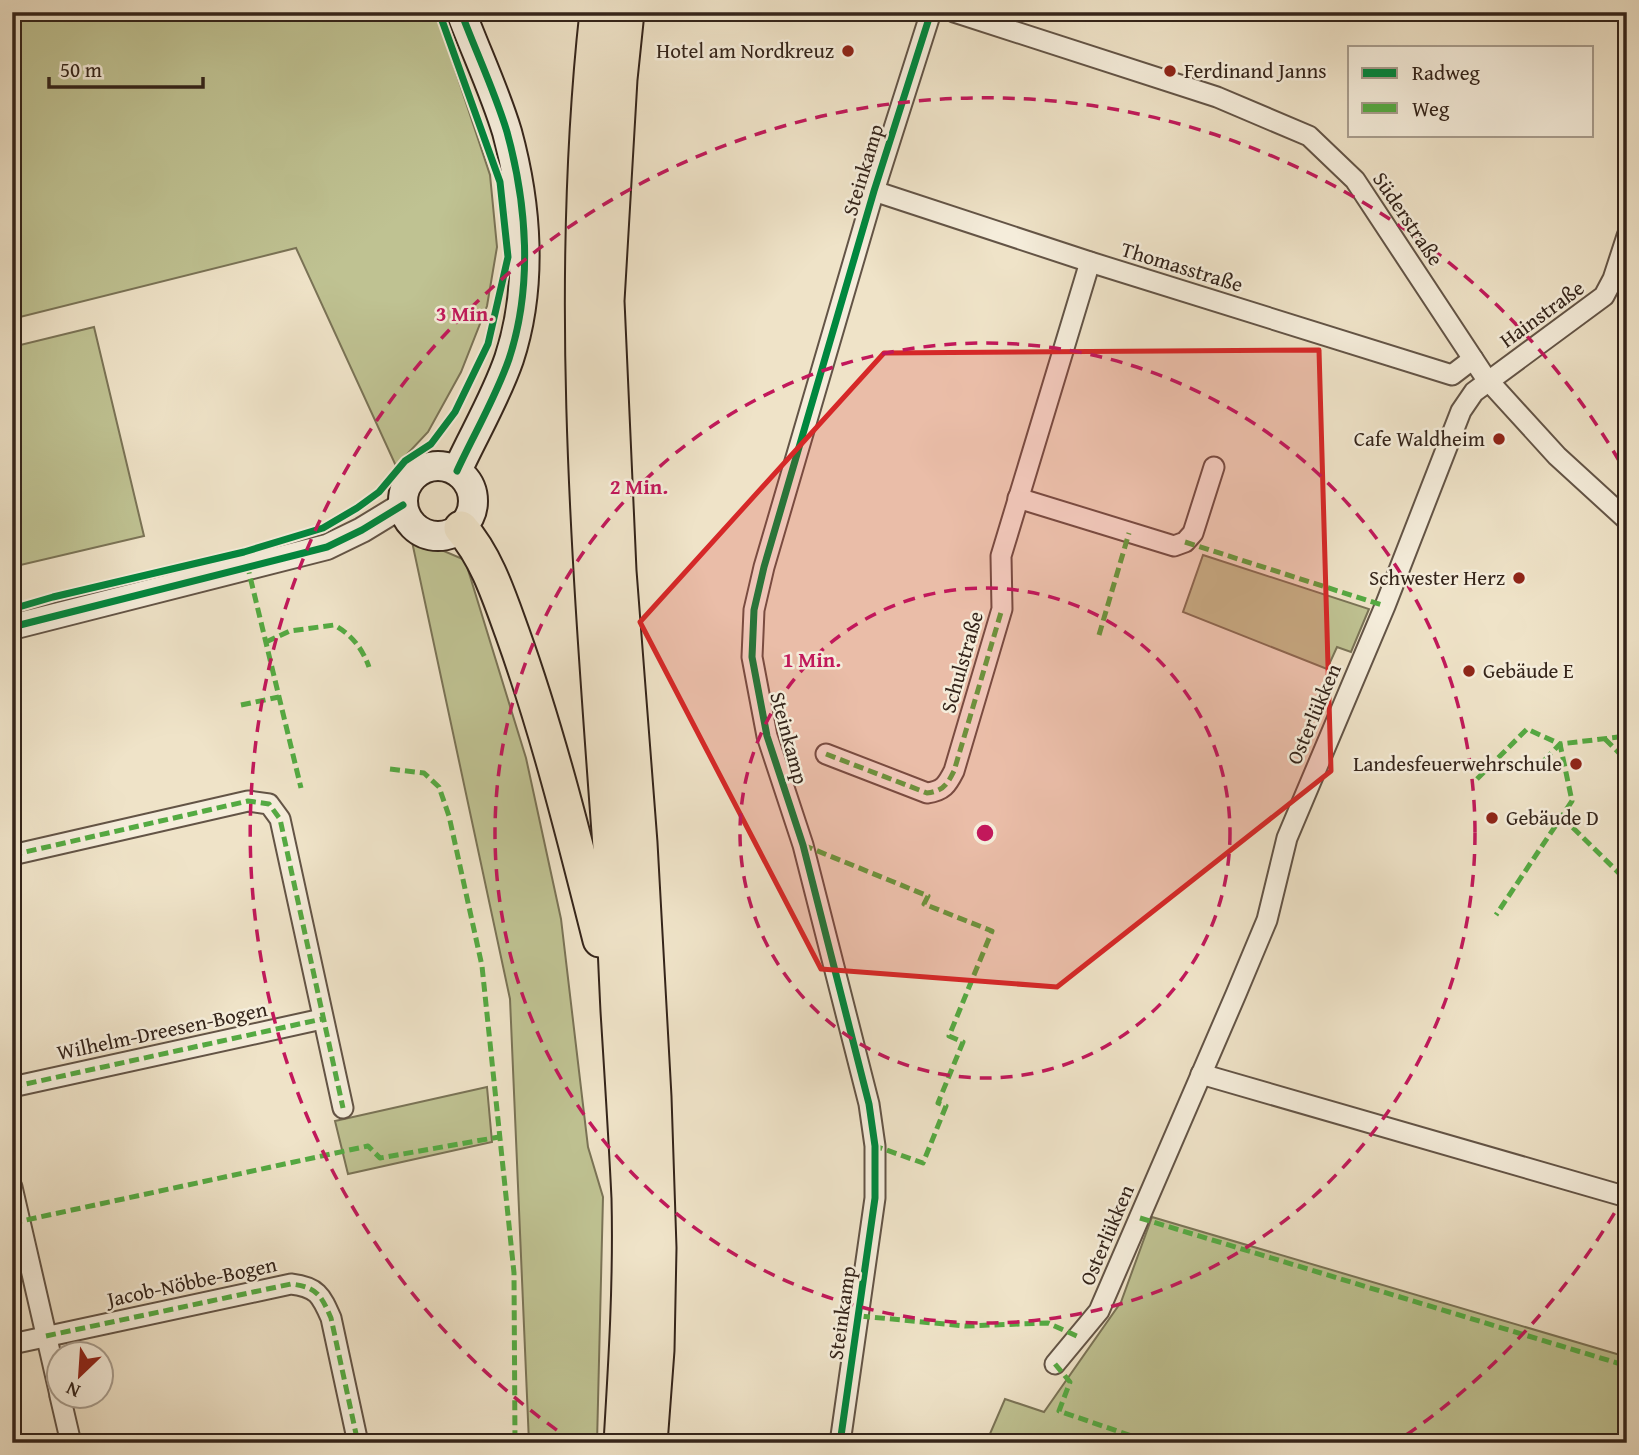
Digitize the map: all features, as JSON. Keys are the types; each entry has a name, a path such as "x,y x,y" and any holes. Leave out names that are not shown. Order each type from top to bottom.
{"highway":[{"path":"597,12 584,176 583,400 588,545 609,838 629,1201 627,1347 621,1443"},
{"path":"627,12 620,79 607,301 619,571 640,844 654,1097 659,1248 657,1350 650,1443"},
{"path":"461,528 477,547 527,672 618,1006"}],"main road":[{"path":"457,471 509,360 520,319 525,274 522,202 506,131 461,12"},
{"path":"435,465 447,466 457,471 471,488 473,510 461,528 441,536 420,531 412,524 403,505 403,494 408,483 424,468 435,465"}],"street":[{"name":"Steinkamp","path":"840,1443 875,1198 875,1146 869,1104 803,845 767,736 752,657 754,610 764,567 874,191 930,12"},
{"name":"Süderstraße","path":"954,12 1217,97 1309,136 1355,180 1488,381 1557,456 1627,520"},
{"name":"Thomasstraße","path":"874,191 1090,262 1452,375 1473,359"},
{"name":"Hainstraße","path":"1488,381 1604,296 1613,279 1627,236"},
{"name":"Schulstraße","path":"826,754 927,793 939,791 947,785 954,771 1002,609 1001,556 1090,262"},
{"name":"Osterlükken","path":"1055,1364 1100,1311 1267,920 1287,838 1385,606 1461,411 1474,392 1488,381"},
{"path":"1018,498 1174,546 1185,542 1193,533 1214,467"},
{"path":"12,627 327,547 403,505"},
{"path":"12,855 248,801 269,804 280,820 342,1108"},
{"name":"Wilhelm-Dreesen-Bogen","path":"12,1087 322,1019"},
{"path":"1201,1074 1627,1198"},
{"path":"12,1187 47,1340"},
{"name":"Jacob-Nöbbe-Bogen","path":"12,1344 291,1284 304,1286 315,1291 323,1300 331,1318 358,1443"},
{"path":"63,1410 71,1443"}],"highlighted area":[{"path":"1319,350 1331,771 1057,987 821,969 640,622 884,353"}],"green space":[{"path":"12,12 436,12 490,175 497,247 487,306 461,372 428,432 396,466 296,248 12,319"},
{"path":"94,327 144,536 12,567 12,347"},
{"path":"411,537 465,560 526,758 561,919 588,1147 603,1197 597,1443 529,1443 510,999"},
{"path":"1203,555 1369,609 1351,652 1337,647 1327,669 1183,612"},
{"path":"487,1087 492,1142 348,1174 335,1121"},
{"path":"1152,1217 1627,1357 1627,1443 986,1443 1005,1399 1044,1412 1121,1302"}],"marked path":[{"path":"1099,635 1129,533"},
{"path":"1185,542 1385,606"},
{"path":"247,564 301,788"},
{"path":"826,754 927,793 944,786 954,771 1002,609"},
{"path":"266,642 290,631 334,625 356,643 369,667"},
{"path":"241,705 279,697"},
{"path":"1477,779 1527,729 1560,744 1572,801 1496,915"},
{"path":"1534,771 1560,744 1627,736"},
{"path":"1605,739 1627,761"},
{"path":"390,769 424,773 439,787 449,816 482,966 514,1273 515,1443"},
{"path":"12,855 248,801 269,804 280,819 343,1108"},
{"path":"1562,817 1627,881"},
{"path":"803,845 928,896 924,904 992,931 949,1036 963,1042 938,1103 946,1106 923,1163 875,1146"},
{"path":"12,1087 322,1019"},
{"path":"12,1223 368,1146 380,1158 499,1137"},
{"path":"1140,1218 1627,1366"},
{"path":"46,1336 291,1284 307,1287 321,1298 331,1318 358,1443"},
{"path":"860,1316 965,1326 1048,1323 1079,1337"},
{"path":"1055,1364 1070,1382 1059,1411 1152,1443"},
{"path":"1250,1443 1271,1436 1293,1443"}],"cycle path":[{"path":"12,609 244,552 323,528 379,492 405,461 431,444 455,412 488,344 508,257 500,182 439,12"},
{"path":"457,471 509,359 522,303 524,274 523,217 514,160 491,87 461,12"},
{"path":"840,1443 875,1198 875,1146 869,1104 803,845 767,736 752,657 754,610 764,567 874,191 931,12"},
{"path":"12,627 327,547 403,505"}],"place":[{"name":"Hotel am Nordkreuz","path":"848,51"},
{"name":"Ferdinand Janns","path":"1170,71"},
{"name":"Cafe Waldheim","path":"1499,439"},
{"name":"Schwester Herz","path":"1519,578"},
{"name":"Gebäude E","path":"1469,671"},
{"name":"Landesfeuerwehrschule","path":"1576,764"},
{"name":"Gebäude D","path":"1492,818"}]}
